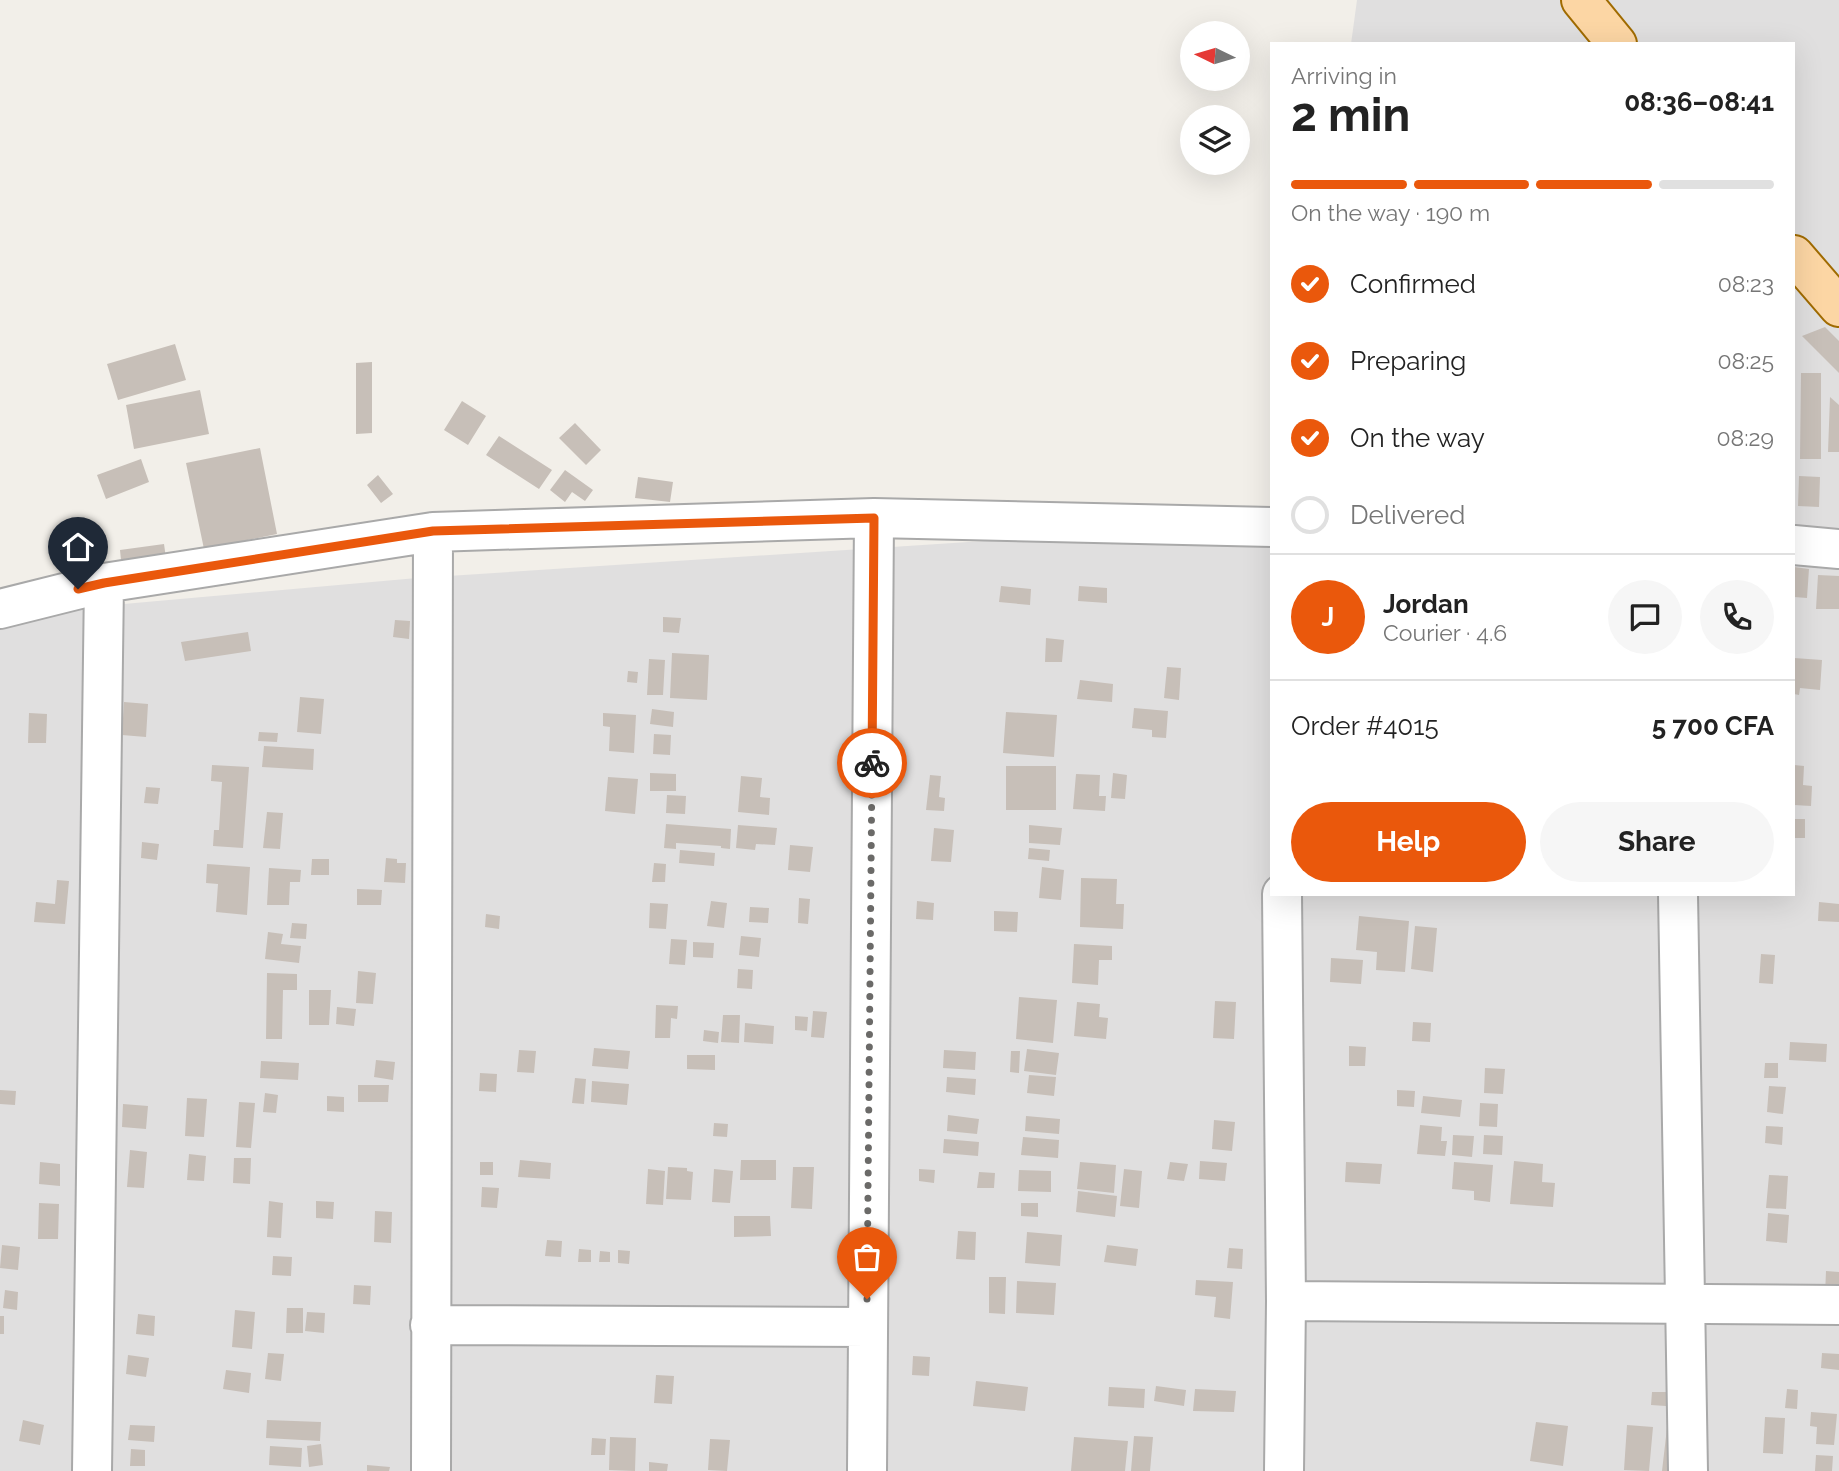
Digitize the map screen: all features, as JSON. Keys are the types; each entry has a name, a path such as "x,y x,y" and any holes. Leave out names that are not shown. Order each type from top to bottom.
{"main road":[{"path":"1581,0 1616,42"},
{"path":"1795,256 1839,307"}],"street":[{"path":"867,1471 874,518"},
{"path":"0,609 104,583 433,531 874,518 1270,527"},
{"path":"431,1471 433,531"},
{"path":"1795,545 1839,549"},
{"path":"92,1471 104,583"},
{"path":"1282,896 1286,1301 1284,1471"},
{"path":"1678,896 1688,1471"},
{"path":"1286,1301 1839,1305"},
{"path":"430,1325 867,1326"}],"shaded area":[{"path":"1357,0 1839,0 1839,1471 0,1471 0,615 417,578 1270,522 1270,896 1795,896 1795,42 1351,42"}],"building":[{"path":"1825,327 1839,341 1839,373 1802,336"},
{"path":"175,344 186,380 118,400 107,364"},
{"path":"372,362 372,433 356,434 356,363"},
{"path":"1801,373 1821,373 1821,459 1800,459"},
{"path":"200,390 209,434 134,449 126,405"},
{"path":"1830,397 1839,405 1839,452 1828,452"},
{"path":"462,401 486,416 468,445 444,430"},
{"path":"575,423 601,450 586,465 559,438"},
{"path":"499,436 552,470 539,489 486,455"},
{"path":"260,448 277,534 204,549 186,463"},
{"path":"141,459 149,482 106,499 97,475"},
{"path":"565,470 593,490 585,501 572,492 565,502 550,490"},
{"path":"378,475 393,494 381,503 367,485"},
{"path":"1799,476 1820,477 1819,507 1798,506"},
{"path":"638,477 673,482 670,502 635,498"},
{"path":"164,544 167,565 122,570 120,550"},
{"path":"1795,567 1809,569 1807,598 1795,597"},
{"path":"1818,575 1839,576 1839,609 1816,609"},
{"path":"1001,586 1031,589 1030,605 999,602"},
{"path":"1079,586 1107,588 1107,603 1078,601"},
{"path":"663,617 681,618 679,633 663,632"},
{"path":"395,620 410,621 409,639 393,637"},
{"path":"248,632 251,651 185,661 181,642"},
{"path":"1046,638 1064,640 1062,662 1045,662"},
{"path":"672,653 709,655 707,700 670,698"},
{"path":"1795,658 1822,660 1820,690 1800,688 1799,695 1795,694"},
{"path":"649,659 665,660 663,695 647,695"},
{"path":"1167,667 1181,668 1179,700 1164,698"},
{"path":"628,671 638,672 637,683 627,682"},
{"path":"1080,680 1113,684 1112,702 1077,699"},
{"path":"300,697 324,699 321,734 297,732"},
{"path":"124,702 148,704 146,737 122,735"},
{"path":"1134,708 1168,711 1166,738 1152,737 1152,730 1132,728"},
{"path":"652,709 674,712 673,727 650,724"},
{"path":"1006,712 1057,715 1054,757 1003,753"},
{"path":"29,713 47,714 46,743 28,743"},
{"path":"603,713 636,715 634,753 609,751 610,727 603,726"},
{"path":"259,732 278,733 277,742 258,741"},
{"path":"654,734 671,735 670,755 653,754"},
{"path":"264,746 314,749 313,770 262,767"},
{"path":"212,765 249,767 243,848 213,846 214,830 219,830 222,782 211,781"},
{"path":"1795,765 1804,766 1803,785 1812,786 1811,806 1795,805"},
{"path":"1006,766 1056,766 1056,810 1006,810"},
{"path":"650,773 676,774 676,791 650,791"},
{"path":"1113,773 1127,775 1125,799 1111,798"},
{"path":"1076,774 1100,775 1099,796 1106,796 1105,811 1073,809"},
{"path":"930,775 941,776 939,797 945,798 944,811 926,810"},
{"path":"741,776 762,778 760,797 770,798 769,815 738,812"},
{"path":"608,777 638,779 635,814 605,811"},
{"path":"146,787 160,788 158,804 144,803"},
{"path":"667,795 686,796 685,814 666,813"},
{"path":"267,812 283,813 280,849 263,848"},
{"path":"1795,819 1805,819 1805,838 1795,838"},
{"path":"666,824 731,829 730,849 676,843 676,849 664,848"},
{"path":"738,825 777,828 775,845 756,844 755,850 736,848"},
{"path":"1029,825 1062,828 1060,845 1029,843"},
{"path":"934,828 954,830 951,862 931,861"},
{"path":"142,842 159,844 157,860 141,858"},
{"path":"790,845 813,847 810,872 788,870"},
{"path":"1029,848 1050,850 1049,861 1028,859"},
{"path":"680,850 715,853 714,866 679,863"},
{"path":"386,858 397,859 397,863 406,863 405,883 384,882"},
{"path":"312,859 329,859 329,875 311,875"},
{"path":"654,863 666,864 665,882 652,882"},
{"path":"207,864 250,867 247,915 216,912 218,884 206,883"},
{"path":"1042,867 1064,870 1061,900 1039,898"},
{"path":"269,868 301,870 300,882 290,882 289,905 267,905"},
{"path":"1081,878 1117,879 1116,904 1124,904 1123,929 1080,927"},
{"path":"57,880 69,881 65,924 34,922 36,902 55,904"},
{"path":"357,889 382,890 381,905 357,905"},
{"path":"799,898 810,899 808,924 798,923"},
{"path":"711,901 727,903 724,928 707,926"},
{"path":"917,901 934,903 933,920 916,919"},
{"path":"1819,902 1839,904 1839,922 1818,921"},
{"path":"650,903 668,904 666,929 649,928"},
{"path":"750,907 769,908 768,923 749,922"},
{"path":"994,911 1018,912 1017,932 994,931"},
{"path":"486,914 500,916 499,929 485,927"},
{"path":"1359,916 1409,921 1405,972 1376,970 1377,952 1356,950"},
{"path":"292,923 307,924 306,939 290,938"},
{"path":"1415,926 1437,928 1433,972 1411,969"},
{"path":"268,932 283,934 281,944 301,946 299,963 265,959"},
{"path":"741,936 761,938 759,957 739,955"},
{"path":"671,939 687,940 685,965 669,964"},
{"path":"693,942 714,943 713,958 693,957"},
{"path":"1074,944 1112,946 1112,960 1099,960 1098,985 1072,983"},
{"path":"1761,954 1775,955 1773,984 1759,983"},
{"path":"1331,958 1363,960 1361,984 1330,982"},
{"path":"738,969 753,970 752,989 737,988"},
{"path":"358,971 376,973 373,1004 356,1003"},
{"path":"267,973 297,974 297,990 283,990 282,1039 266,1039"},
{"path":"309,990 331,990 329,1025 309,1025"},
{"path":"1019,997 1057,1000 1053,1043 1016,1039"},
{"path":"1215,1001 1236,1002 1234,1039 1213,1038"},
{"path":"1077,1002 1100,1004 1099,1017 1108,1018 1106,1039 1074,1036"},
{"path":"656,1005 678,1006 677,1019 671,1018 670,1038 655,1038"},
{"path":"337,1007 356,1009 354,1026 336,1024"},
{"path":"813,1011 827,1012 824,1038 811,1037"},
{"path":"723,1015 740,1015 739,1043 721,1042"},
{"path":"795,1016 808,1017 807,1031 795,1030"},
{"path":"1413,1022 1431,1023 1430,1042 1412,1041"},
{"path":"745,1023 774,1026 773,1044 744,1042"},
{"path":"704,1030 719,1032 718,1043 703,1041"},
{"path":"1790,1042 1827,1044 1826,1062 1789,1060"},
{"path":"1349,1046 1366,1047 1365,1066 1349,1066"},
{"path":"594,1048 630,1051 628,1069 592,1066"},
{"path":"1027,1049 1059,1053 1056,1075 1024,1071"},
{"path":"519,1050 536,1051 534,1073 517,1072"},
{"path":"944,1050 976,1052 975,1070 943,1068"},
{"path":"1011,1051 1020,1051 1019,1073 1010,1072"},
{"path":"687,1055 715,1055 715,1070 687,1069"},
{"path":"376,1060 395,1062 393,1080 374,1077"},
{"path":"261,1061 299,1063 298,1080 260,1078"},
{"path":"1765,1063 1778,1063 1778,1078 1764,1078"},
{"path":"1485,1068 1505,1069 1503,1094 1484,1093"},
{"path":"480,1073 497,1074 496,1092 479,1091"},
{"path":"1029,1075 1056,1077 1054,1096 1027,1093"},
{"path":"947,1077 976,1079 975,1095 946,1092"},
{"path":"575,1078 586,1079 584,1104 572,1103"},
{"path":"592,1081 629,1084 627,1105 591,1102"},
{"path":"358,1085 389,1085 388,1102 358,1102"},
{"path":"1769,1086 1786,1087 1783,1114 1767,1112"},
{"path":"0,1090 16,1091 15,1105 0,1104"},
{"path":"1397,1090 1415,1091 1414,1107 1397,1106"},
{"path":"265,1093 278,1095 276,1113 263,1112"},
{"path":"327,1096 344,1097 344,1112 327,1111"},
{"path":"1423,1096 1462,1100 1460,1117 1421,1113"},
{"path":"187,1098 207,1099 204,1137 185,1136"},
{"path":"239,1102 255,1103 251,1148 236,1147"},
{"path":"1480,1103 1498,1104 1497,1127 1479,1126"},
{"path":"123,1104 148,1106 146,1129 122,1127"},
{"path":"948,1115 979,1119 977,1134 947,1131"},
{"path":"1026,1116 1060,1119 1059,1134 1025,1131"},
{"path":"1214,1120 1235,1122 1232,1151 1212,1149"},
{"path":"714,1123 728,1124 727,1137 713,1136"},
{"path":"1420,1125 1442,1127 1441,1141 1447,1141 1445,1156 1417,1154"},
{"path":"1766,1126 1783,1127 1782,1145 1765,1143"},
{"path":"1453,1135 1474,1136 1472,1157 1452,1155"},
{"path":"1484,1135 1503,1136 1502,1155 1483,1154"},
{"path":"1023,1137 1059,1140 1058,1158 1021,1155"},
{"path":"944,1139 979,1142 978,1156 943,1153"},
{"path":"130,1150 147,1152 144,1188 127,1187"},
{"path":"189,1154 206,1156 204,1181 187,1180"},
{"path":"234,1158 251,1158 250,1184 233,1183"},
{"path":"520,1160 551,1163 550,1179 518,1177"},
{"path":"741,1160 776,1160 776,1180 740,1180"},
{"path":"1200,1161 1227,1163 1225,1181 1199,1179"},
{"path":"1514,1161 1543,1164 1542,1182 1555,1183 1553,1207 1510,1204"},
{"path":"40,1162 60,1164 60,1186 39,1184"},
{"path":"480,1162 493,1162 493,1175 480,1175"},
{"path":"1080,1162 1116,1165 1114,1193 1077,1189"},
{"path":"1170,1162 1188,1164 1184,1181 1167,1179"},
{"path":"1346,1162 1382,1164 1380,1184 1345,1182"},
{"path":"1454,1162 1493,1165 1490,1202 1474,1200 1474,1191 1452,1189"},
{"path":"668,1167 687,1168 687,1171 693,1172 691,1200 666,1199"},
{"path":"793,1167 814,1167 812,1209 791,1208"},
{"path":"648,1169 665,1171 663,1205 646,1204"},
{"path":"714,1169 733,1171 730,1203 712,1202"},
{"path":"919,1169 935,1170 934,1183 919,1181"},
{"path":"1124,1169 1142,1171 1139,1208 1120,1206"},
{"path":"1019,1170 1051,1171 1051,1192 1018,1191"},
{"path":"979,1172 995,1173 994,1188 977,1188"},
{"path":"1769,1175 1788,1176 1786,1209 1766,1208"},
{"path":"482,1187 499,1188 497,1208 481,1207"},
{"path":"1078,1191 1117,1196 1115,1217 1076,1212"},
{"path":"269,1201 283,1203 281,1238 267,1237"},
{"path":"316,1201 334,1202 333,1219 316,1218"},
{"path":"39,1203 59,1204 58,1239 38,1239"},
{"path":"1021,1203 1038,1203 1038,1217 1021,1216"},
{"path":"375,1211 392,1212 391,1243 374,1242"},
{"path":"1768,1213 1789,1215 1787,1243 1766,1241"},
{"path":"734,1216 770,1216 771,1236 734,1237"},
{"path":"958,1231 976,1232 975,1260 956,1259"},
{"path":"1027,1232 1062,1235 1060,1266 1025,1263"},
{"path":"547,1240 562,1241 561,1257 545,1256"},
{"path":"2,1245 20,1247 18,1270 0,1268"},
{"path":"1107,1245 1138,1249 1136,1266 1104,1262"},
{"path":"1229,1248 1243,1249 1242,1269 1227,1268"},
{"path":"579,1249 591,1250 591,1262 578,1262"},
{"path":"618,1250 630,1251 629,1264 618,1263"},
{"path":"600,1251 610,1252 610,1262 599,1262"},
{"path":"273,1256 292,1257 291,1276 272,1275"},
{"path":"1826,1271 1839,1272 1839,1296 1825,1295"},
{"path":"989,1277 1006,1277 1005,1314 989,1313"},
{"path":"1196,1280 1233,1282 1230,1319 1214,1317 1216,1297 1195,1295"},
{"path":"1017,1281 1056,1283 1054,1315 1016,1313"},
{"path":"354,1285 371,1286 370,1305 353,1304"},
{"path":"5,1290 18,1292 17,1310 3,1308"},
{"path":"287,1308 303,1308 303,1333 286,1333"},
{"path":"235,1310 255,1312 252,1349 232,1347"},
{"path":"307,1312 325,1313 324,1333 305,1331"},
{"path":"138,1314 155,1316 154,1336 136,1334"},
{"path":"0,1316 4,1316 4,1334 0,1334"},
{"path":"268,1353 284,1354 281,1381 265,1379"},
{"path":"1822,1353 1839,1354 1839,1370 1821,1368"},
{"path":"128,1355 149,1358 146,1377 126,1374"},
{"path":"913,1356 930,1357 929,1376 912,1375"},
{"path":"226,1370 251,1373 249,1393 223,1389"},
{"path":"656,1375 674,1376 672,1404 654,1403"},
{"path":"976,1381 1028,1387 1025,1411 973,1406"},
{"path":"1156,1386 1186,1390 1184,1406 1154,1401"},
{"path":"1109,1387 1145,1389 1144,1408 1108,1406"},
{"path":"1195,1389 1236,1391 1234,1412 1193,1411"},
{"path":"1787,1389 1798,1390 1797,1409 1785,1408"},
{"path":"1652,1392 1667,1392 1666,1406 1651,1405"},
{"path":"1811,1412 1837,1414 1834,1445 1816,1444 1817,1427 1810,1426"},
{"path":"1765,1417 1785,1418 1783,1454 1763,1453"},
{"path":"23,1420 44,1425 40,1445 19,1441"},
{"path":"267,1420 321,1422 320,1441 266,1438"},
{"path":"1536,1422 1568,1426 1563,1466 1530,1461"},
{"path":"130,1425 155,1426 154,1442 128,1440"},
{"path":"1627,1425 1653,1427 1649,1471 1624,1470"},
{"path":"1667,1428 1684,1430 1680,1471 1662,1471"},
{"path":"1134,1436 1153,1437 1150,1471 1131,1471"},
{"path":"610,1437 636,1438 635,1471 609,1470"},
{"path":"1074,1437 1128,1441 1125,1471 1071,1471"},
{"path":"592,1438 606,1439 605,1455 591,1455"},
{"path":"710,1439 730,1440 727,1471 708,1470"},
{"path":"321,1444 323,1465 309,1467 307,1446"},
{"path":"270,1446 302,1448 301,1467 269,1465"},
{"path":"131,1449 145,1450 145,1466 130,1466"},
{"path":"1816,1455 1833,1456 1832,1471 1815,1471"},
{"path":"649,1462 668,1464 667,1471 649,1471"},
{"path":"367,1465 390,1467 389,1471 367,1471"}],"way so far":[{"path":"867,1299 872,763"}],"route":[{"path":"78,589 433,531 874,518 872,763"}]}
